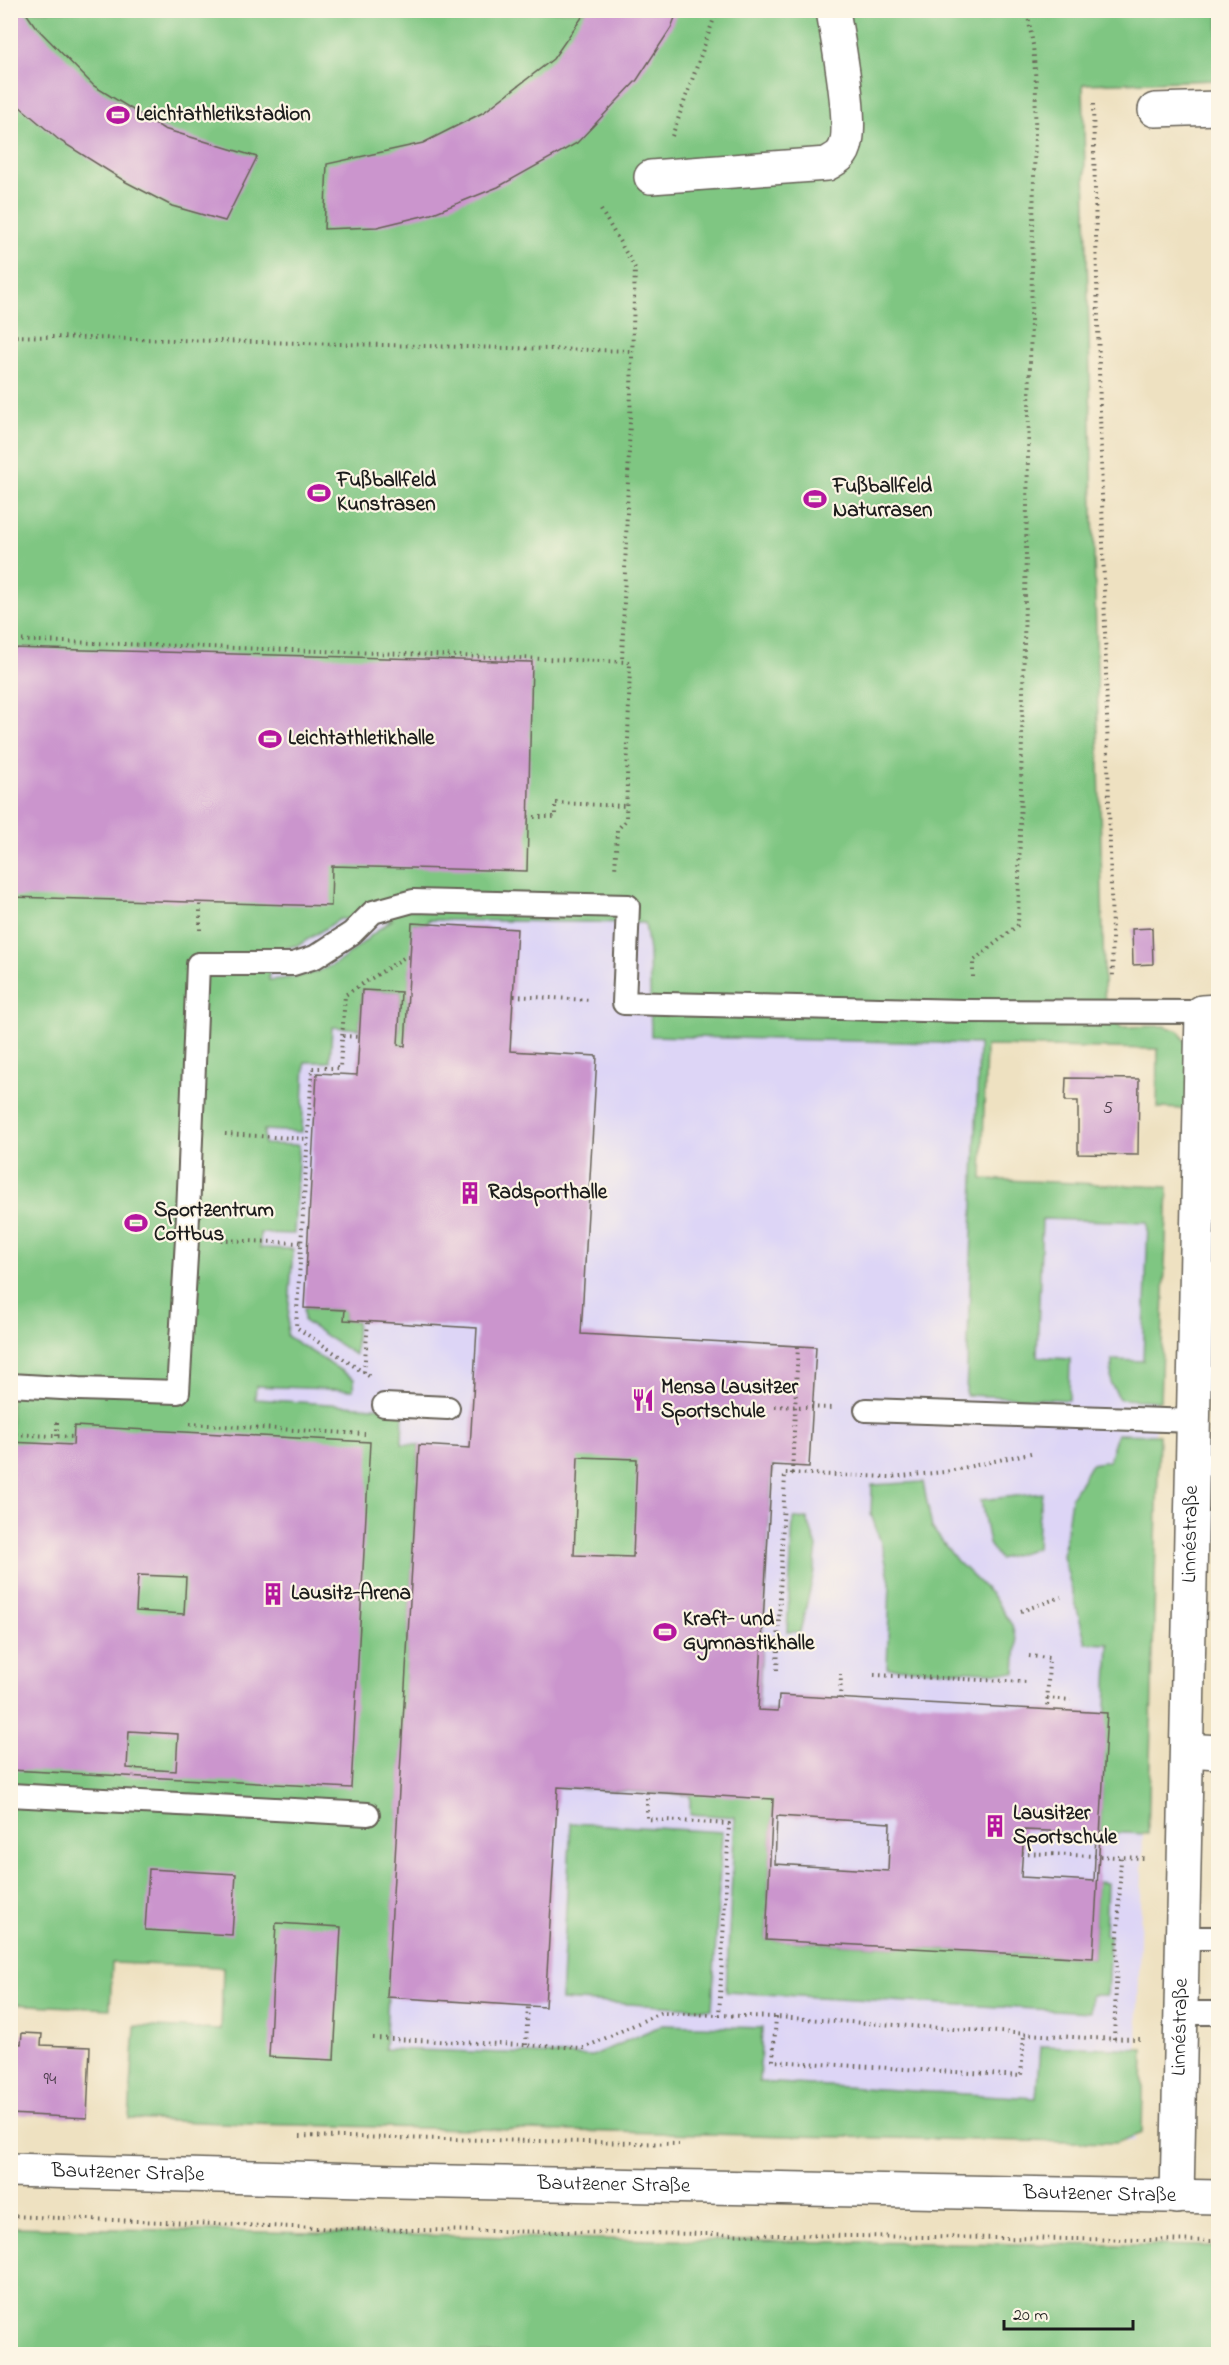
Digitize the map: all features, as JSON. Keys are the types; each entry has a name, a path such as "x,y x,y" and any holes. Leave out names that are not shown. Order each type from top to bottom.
{"street":[{"path":"651,177 827,164 842,153 848,138 848,126 833,10"},
{"path":"1155,110 1218,108"},
{"name":"Linnéstraße","path":"1177,2197 1183,1938 1203,1751 1194,1421 1210,1011"},
{"name":"Bautzener Straße","path":"10,2170 433,2182 1218,2197"}],"lane":[{"path":"10,1385 178,1392 187,1239 198,964 293,964 315,957 352,933 373,912 413,902 628,906 624,1003 964,1011 1210,1011"},
{"path":"384,1405 448,1408"},
{"path":"866,1410 1194,1421"},
{"path":"10,1795 368,1814"},
{"path":"1183,1938 1218,1938"},
{"path":"1181,2013 1218,2013"}],"path":[{"path":"651,177 668,148 717,10"},
{"path":"973,961 1018,925 1036,84 1027,10"},
{"path":"1093,104 1113,982"},
{"path":"601,210 635,268 622,662"},
{"path":"10,336 633,351"},
{"path":"10,640 630,662 626,820 617,830 615,872"},
{"path":"528,817 555,817 555,803 626,807"},
{"path":"200,902 200,934"},
{"path":"202,1425 383,1435 385,1387 296,1327 312,1068 340,1068 345,995 405,957 410,957"},
{"path":"514,996 624,1003"},
{"path":"343,1036 360,1036"},
{"path":"191,1132 308,1139"},
{"path":"187,1239 301,1243"},
{"path":"364,1373 368,1322"},
{"path":"792,1474 798,1346"},
{"path":"775,1406 823,1407"},
{"path":"10,1434 73,1437"},
{"path":"777,1670 785,1473 891,1477 945,1472 1040,1450"},
{"path":"1020,1611 1061,1597"},
{"path":"1029,1656 1049,1658 1047,1710"},
{"path":"840,1699 842,1674"},
{"path":"874,1675 1027,1682"},
{"path":"1047,1698 1071,1700"},
{"path":"647,1792 647,1820 729,1824 719,2016"},
{"path":"1022,1853 1149,1858"},
{"path":"1114,2039 1121,1857"},
{"path":"526,2045 528,2006"},
{"path":"373,2038 584,2048 660,2013 776,2017 1024,2034 1144,2039"},
{"path":"776,2017 773,2061 1022,2076 1024,2034"},
{"path":"10,2216 343,2229 1218,2241"}],"shaded area":[{"path":"271,918 645,922 649,952 985,1044 980,1180 1162,1187 1134,2141 369,2127 403,1409 255,1400"}],"green space":[{"name":"Sportzentrum Cottbus","path":"11,11 1218,11 1218,80 1083,84 1105,1018 1117,1022 1120,1027 1165,1026 1179,1031 1189,1049 1188,1109 1157,1108 1158,1049 986,1046 982,1179 1168,1187 1160,1401 1120,1399 1111,1384 1112,1360 1143,1361 1148,1222 1042,1219 1037,1357 1070,1359 1069,1400 966,1395 979,1044 651,1036 649,952 645,923 428,920 427,924 413,923 405,1046 398,1045 401,992 362,990 360,1029 332,1027 330,1062 305,1062 302,1132 264,1130 264,1144 299,1145 294,1234 260,1233 260,1248 293,1249 287,1336 354,1379 353,1390 256,1386 255,1399 403,1409 402,1444 419,1445 385,2049 592,2056 662,2025 762,2028 759,2082 1036,2098 1040,2046 1144,2049 1142,2133 1116,2143 246,2124 129,2119 135,2026 221,2030 223,1967 112,1963 110,2009 11,2004","holes":["340,919 392,920 348,955 330,966 300,976 269,980 270,951 299,945"]},
{"path":"304,1308 345,1310 344,1320 357,1321 355,1355 304,1321"},
{"path":"1117,1434 1159,1435 1148,1834 1100,1832 1109,1644 1086,1643 1063,1556 1071,1498 1091,1464 1109,1461"},
{"name":"Kraft- und Gymnastikhalle","path":"577,1454 772,1465 758,1710 778,1711 766,1940 1093,1958 1097,1882 1107,1883 1105,1935 1110,1936 1107,1995 1091,1995 1090,2012 726,1992 735,1817 690,1814 690,1795 558,1787"},
{"path":"923,1482 932,1528 957,1561 992,1595 1012,1625 1017,1643 1015,1673 887,1668 890,1582 883,1549 871,1514 872,1485"},
{"path":"1042,1493 1037,1548 999,1559 989,1544 981,1500"},
{"path":"807,1518 817,1547 813,1577 800,1632 787,1632 793,1519"},
{"path":"571,1823 722,1832 712,2009 561,2000"},
{"path":"11,2227 659,2240 1218,2246 1218,2354 11,2354"}],"building":[{"path":"10,10 24,10 35,26 94,86 164,129 257,157 225,221 172,206 126,182 59,140 19,106 10,96"},
{"path":"587,10 678,10 671,28 637,80 577,143 498,187 431,214 377,227 324,229 327,164 423,143 484,112 553,59"},
{"name":"Leichtathletikhalle","path":"10,648 532,662 527,871 332,866 331,906 10,897"},
{"path":"412,923 517,929 510,1051 597,1056 581,1334 816,1347 809,1467 772,1465 758,1710 778,1711 779,1695 1107,1713 1093,1958 766,1940 773,1799 558,1787 545,2007 387,1997 419,1445 470,1448 477,1328 344,1320 345,1310 304,1308 317,1073 357,1075 362,990 401,992 398,1045 405,1046","holes":["578,1457 637,1459 633,1557 574,1555","777,1816 890,1823 888,1871 775,1864","1024,1830 1096,1833 1094,1881 1021,1877"]},
{"path":"1152,928 1153,964 1133,965 1132,929"},
{"path":"1066,1078 1139,1079 1138,1155 1078,1154 1078,1101 1065,1101"},
{"name":"Lausitz-Arena","path":"74,1426 370,1442 351,1788 10,1770 10,1442 73,1445","holes":["138,1575 186,1577 184,1614 136,1611","129,1731 178,1734 176,1771 127,1768"]},
{"path":"149,1869 236,1874 232,1935 145,1930"},
{"path":"276,1923 341,1927 334,2060 269,2057"},
{"path":"22,2033 42,2034 41,2045 90,2047 87,2118 10,2114 10,2043 21,2044"}],"place":[{"name":"Leichtathletikstadion","path":"118,115"},
{"name":"Fußballfeld Kunstrasen","path":"319,493"},
{"name":"Fußballfeld Naturrasen","path":"815,499"},
{"name":"Leichtathletikhalle","path":"270,739"},
{"name":"Radsporthalle","path":"470,1193"},
{"name":"Sportzentrum Cottbus","path":"136,1223"},
{"name":"Mensa Lausitzer Sportschule","path":"643,1400"},
{"name":"Lausitz-Arena","path":"273,1594"},
{"name":"Kraft- und Gymnastikhalle","path":"665,1632"},
{"name":"Lausitzer Sportschule","path":"995,1826"}]}
